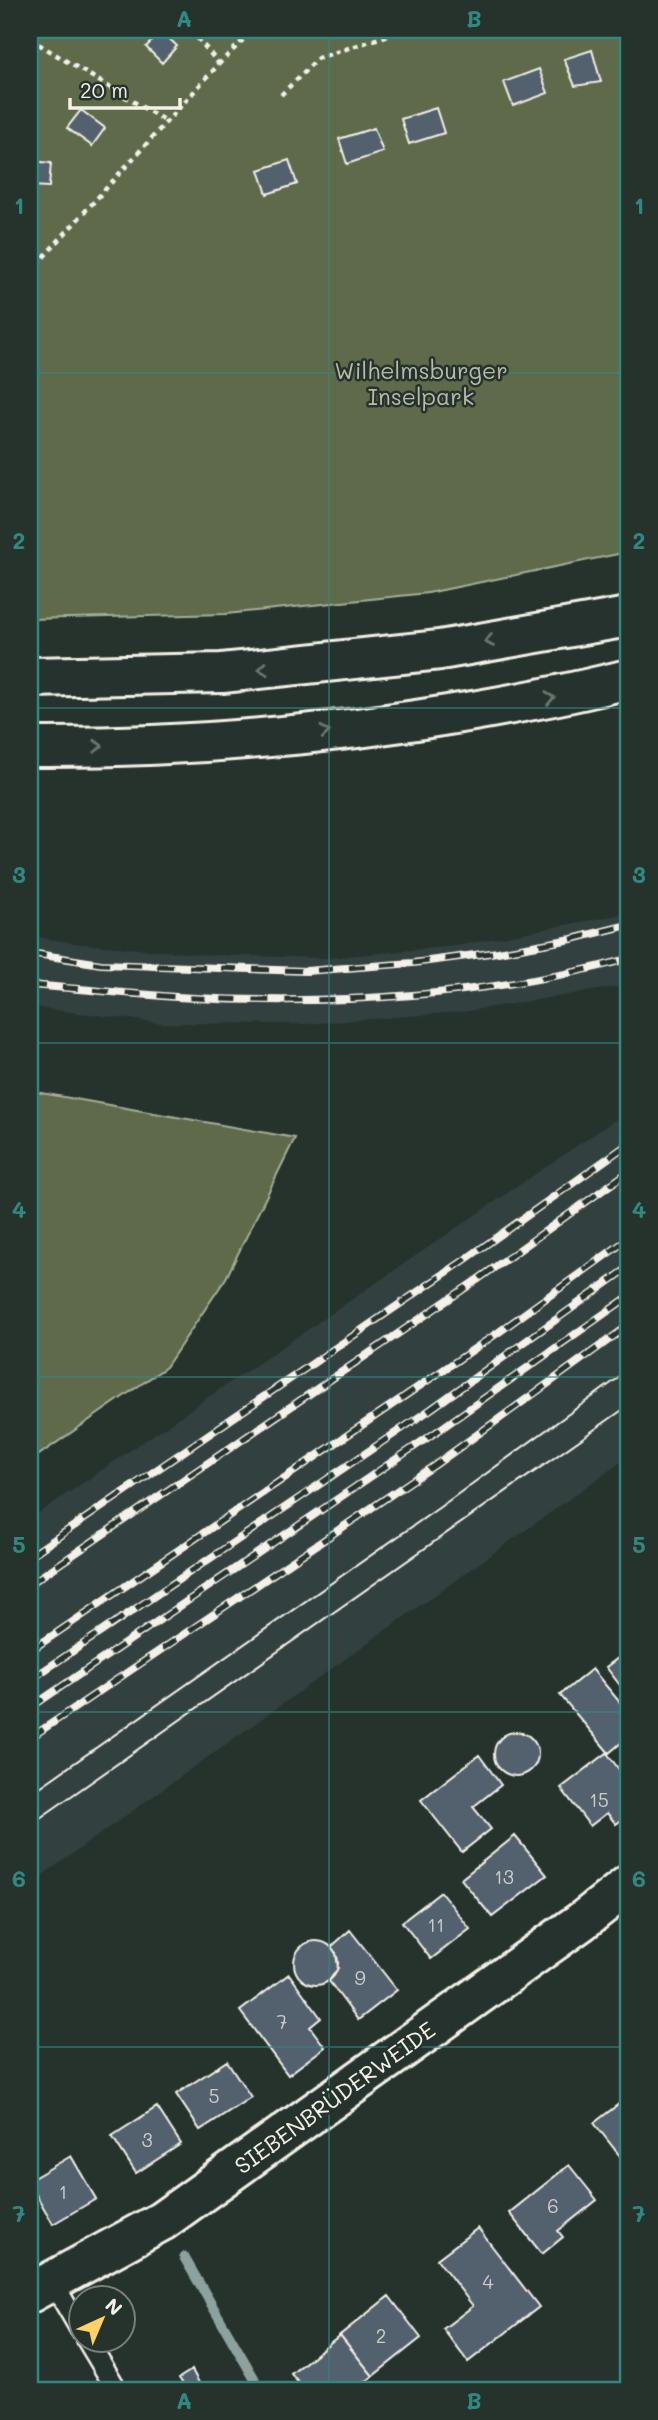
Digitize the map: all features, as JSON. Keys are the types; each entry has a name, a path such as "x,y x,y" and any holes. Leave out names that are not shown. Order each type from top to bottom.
{"main road":[{"path":"30,677 222,673 440,650 628,617"},
{"path":"30,747 224,743 386,726 572,694 628,679"},
{"name":"SIEBENBRÜDERWEIDE","path":"41,2287 162,2221 582,1921 628,1885"}],"lane":[{"path":"41,2287 66,2314"},
{"path":"95,2354 117,2390"}],"path":[{"path":"36,30 30,37 167,122"},
{"path":"191,30 219,64"},
{"path":"30,272 253,30"},
{"path":"281,95 318,58 404,30"}],"shaded area":[{"path":"628,913 628,985 461,1012 304,1024 162,1023 30,1007 30,936 80,944 208,955 327,958 456,946"},
{"path":"628,1111 628,1457 30,1884 30,1519"}],"green space":[{"name":"Wilhelmsburger Inselpark","path":"30,30 628,30 628,552 428,593 226,614 30,619"},
{"path":"30,1091 295,1138 226,1278 166,1367 30,1461"}],"building":[{"path":"161,31 177,46 162,63 146,47"},
{"path":"592,50 601,82 575,86 564,59"},
{"path":"539,69 548,93 513,106 504,82"},
{"path":"436,108 444,133 409,144 401,119"},
{"path":"81,110 105,128 92,146 67,128"},
{"path":"374,128 383,152 347,164 339,139"},
{"path":"289,160 297,184 267,194 259,170"},
{"path":"30,161 51,163 49,187 30,186"},
{"path":"622,1655 628,1663 626,1693 606,1667"},
{"path":"592,1669 628,1712 628,1737 609,1753 560,1695"},
{"path":"516,1732 532,1738 538,1754 532,1770 516,1776 500,1770 494,1754 500,1738"},
{"path":"607,1753 628,1782 628,1815 616,1824 607,1813 590,1826 561,1788"},
{"path":"479,1755 501,1785 473,1807 491,1829 462,1852 421,1800"},
{"path":"515,1836 547,1875 492,1917 461,1879"},
{"path":"441,1892 470,1929 431,1959 402,1922"},
{"path":"350,1930 397,1990 358,2020 329,1981 338,1968 336,1953 331,1947"},
{"path":"316,1941 332,1947 338,1963 332,1979 316,1985 300,1979 294,1963 300,1947"},
{"path":"289,1974 321,2018 310,2027 325,2047 288,2075 240,2011"},
{"path":"227,2061 251,2097 200,2130 176,2094"},
{"path":"628,2097 628,2166 594,2123"},
{"path":"157,2107 181,2144 136,2173 112,2136"},
{"path":"71,2156 96,2199 53,2224 30,2180"},
{"path":"569,2165 597,2200 558,2231 563,2237 542,2254 509,2213"},
{"path":"478,2228 539,2307 468,2362 443,2329 473,2306 437,2259"},
{"path":"389,2296 421,2338 373,2376 340,2335"},
{"path":"340,2335 373,2376 355,2390 304,2390 291,2374"},
{"path":"192,2370 203,2390 178,2390 185,2387 179,2378"}],"waterway":[{"path":"184,2257 261,2390"}],"tram line":[{"path":"30,1794 440,1507 628,1371"},
{"path":"30,1825 628,1406"}],"railway":[{"path":"30,953 101,964 306,971 413,963 498,952 572,939 628,925"},
{"path":"30,985 195,998 358,998 413,995 523,982 628,959"},
{"path":"30,1556 466,1259 628,1144"},
{"path":"30,1584 477,1280 628,1172"},
{"path":"30,1651 499,1332 628,1239"},
{"path":"30,1680 431,1409 628,1268"},
{"path":"30,1708 439,1430 628,1297"},
{"path":"30,1738 435,1465 628,1326"}]}
